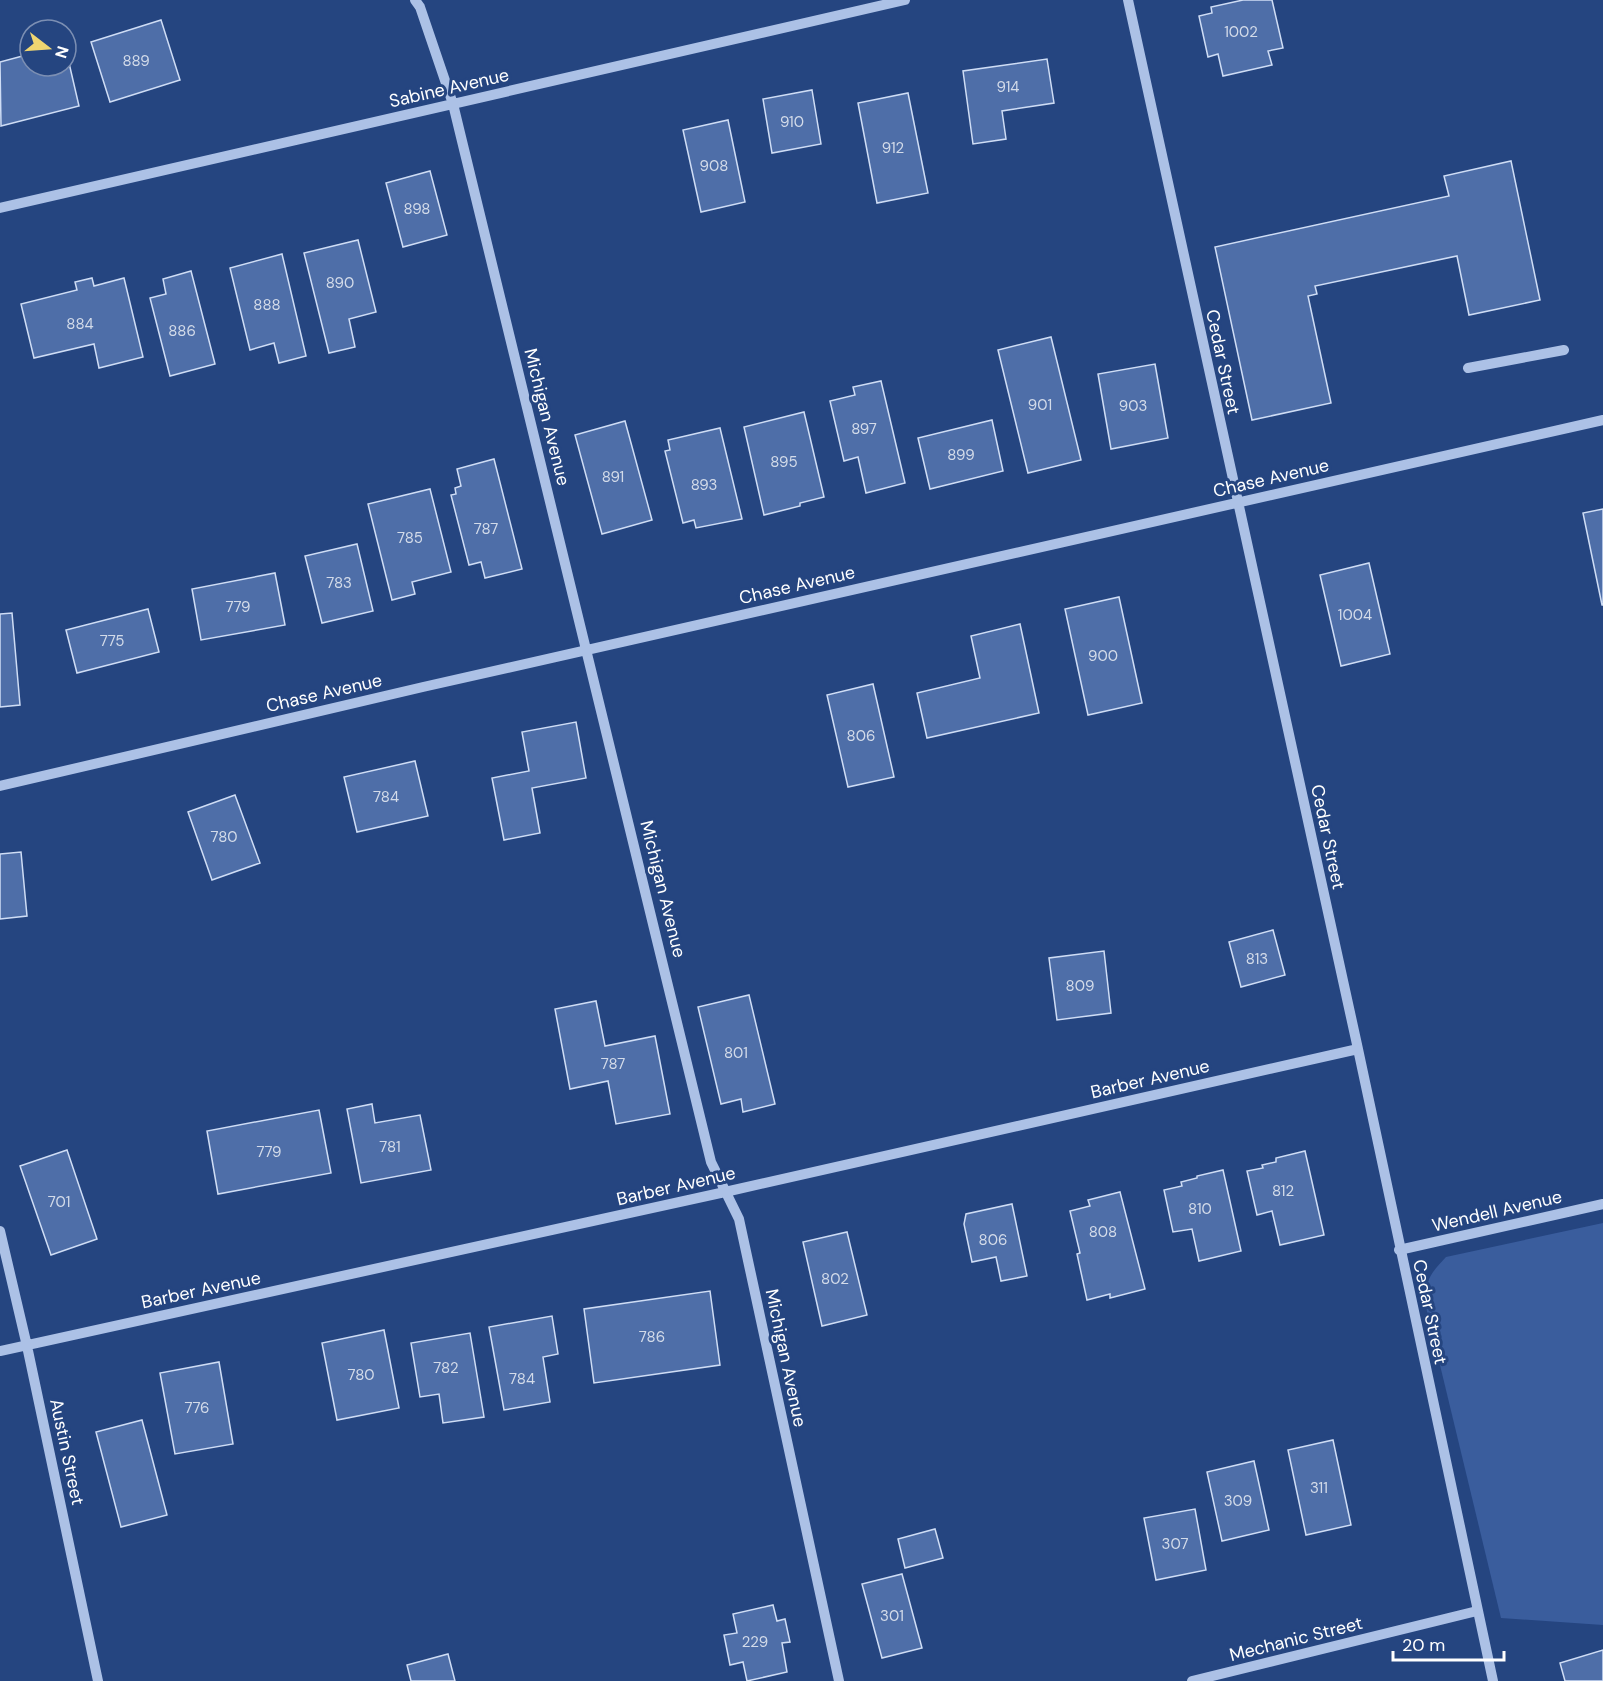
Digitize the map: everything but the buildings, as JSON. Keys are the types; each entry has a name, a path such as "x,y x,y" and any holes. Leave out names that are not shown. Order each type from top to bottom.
{"street":[{"name":"Michigan Avenue","path":"415,0 420,7 453,104 588,649 711,1162 739,1219 839,1681"},
{"name":"Sabine Avenue","path":"0,208 906,0"},
{"name":"Cedar Street","path":"1128,0 1358,1049 1399,1250 1493,1681"},
{"path":"1468,368 1564,350"},
{"name":"Chase Avenue","path":"0,786 588,649 1603,420"},
{"name":"Barber Avenue","path":"0,1352 1358,1049"},
{"name":"Wendell Avenue","path":"1399,1250 1603,1204"},
{"name":"Austin Street","path":"0,1231 27,1346 98,1681"},
{"name":"Mechanic Street","path":"1192,1681 1477,1611"}],"shaded area":[{"path":"1603,1223 1603,1625 1501,1618 1426,1307 1427,1285 1435,1269 1446,1257"}]}
